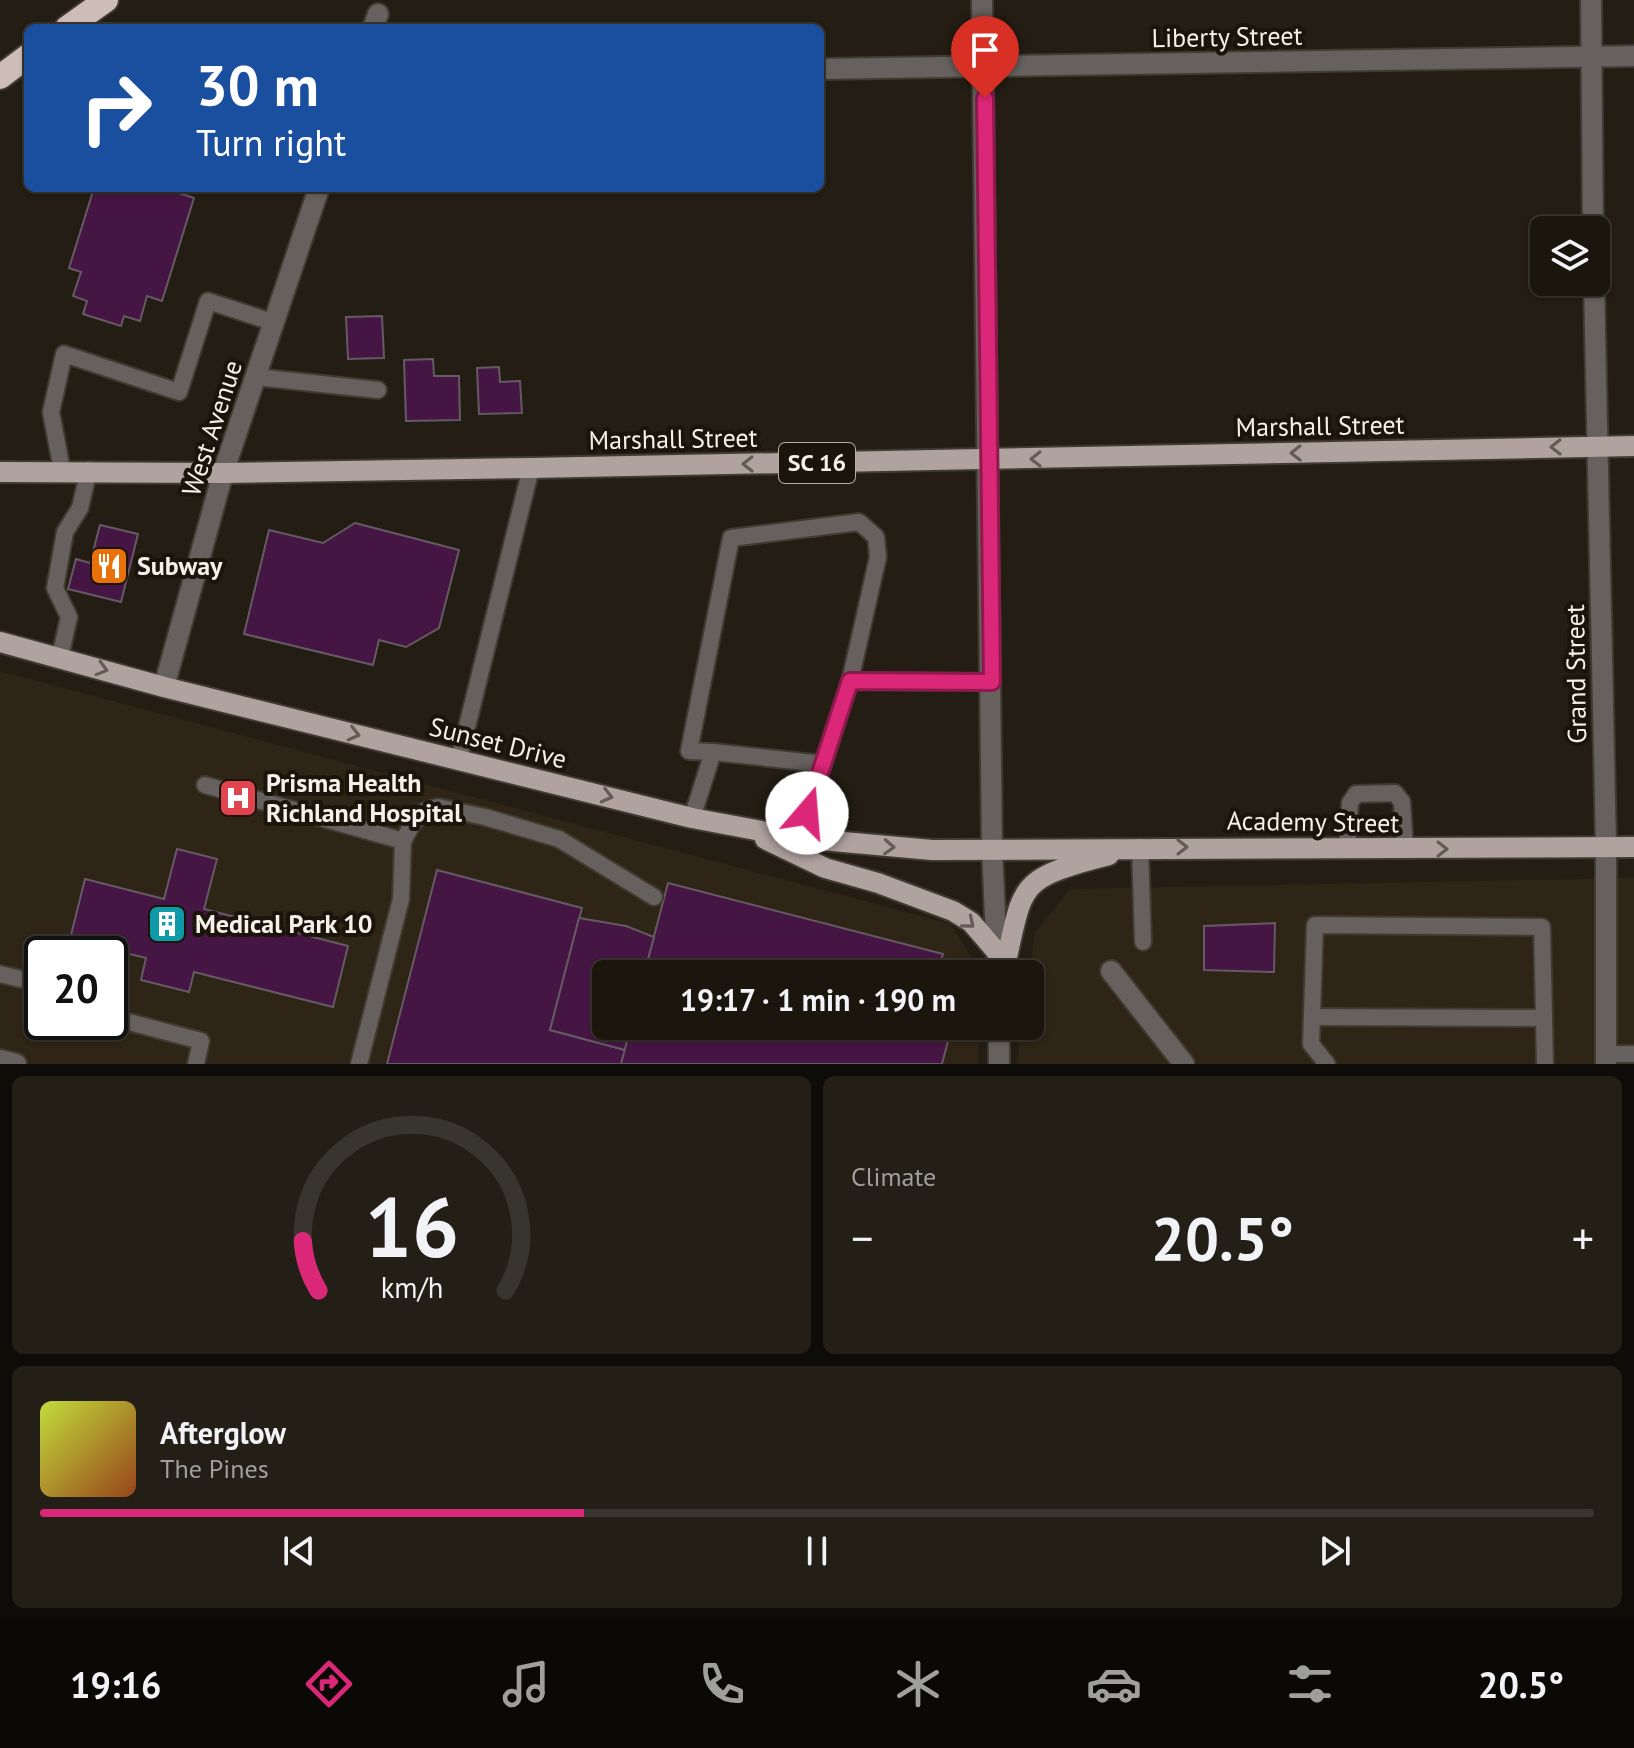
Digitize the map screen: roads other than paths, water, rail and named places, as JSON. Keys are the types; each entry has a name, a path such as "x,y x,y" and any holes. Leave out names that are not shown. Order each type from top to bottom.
{"highway":[{"path":"73,24 106,0"},
{"path":"0,77 24,59"}],"main road":[{"name":"Marshall Street","path":"0,472 223,473 1634,446"},
{"name":"Sunset Drive","path":"0,642 164,687 692,818 799,838 932,850 992,848"},
{"path":"743,828 825,868 919,896 953,911 971,922 996,951"},
{"path":"1004,960 1017,908 1034,882 1077,863 1140,847"},
{"name":"Academy Street","path":"992,848 1634,847"}],"street":[{"path":"982,0 992,848 998,960"},
{"path":"1591,0 1593,216"},
{"name":"Liberty Street","path":"824,69 1634,56"},
{"name":"West Avenue","path":"164,687 223,473 318,192"},
{"name":"Grand Street","path":"1594,296 1606,847 1606,1059"},
{"path":"1111,971 1184,1064"},
{"path":"999,1040 999,1064"},
{"path":"0,1060 16,1064"}],"lane":[{"path":"62,470 51,412 64,354 179,392 208,301 275,323"},
{"path":"256,377 378,390"},
{"path":"459,759 531,468"},
{"path":"60,657 69,617 55,588 65,532 80,508 89,470"},
{"path":"799,838 850,681 878,557 876,537 859,522 731,538 689,751 823,764"},
{"path":"850,681 992,682"},
{"path":"692,818 713,752"},
{"path":"205,785 403,841"},
{"path":"1347,847 1350,803 1356,794 1395,793 1402,802 1405,849"},
{"path":"359,1064 401,899 403,841 413,823 425,811 438,807 559,839 654,897"},
{"path":"1140,847 1143,942"},
{"path":"1327,1064 1311,1044 1315,925 1542,927 1545,1064"},
{"path":"0,974 24,980"},
{"path":"1312,1017 1544,1018"},
{"path":"128,1022 201,1041 196,1064"},
{"path":"1606,1059 1634,1054"}],"place":[{"name":"Subway","path":"109,566"},
{"name":"Prisma Health Richland Hospital","path":"238,798"},
{"name":"Medical Park 10","path":"167,924"}]}
